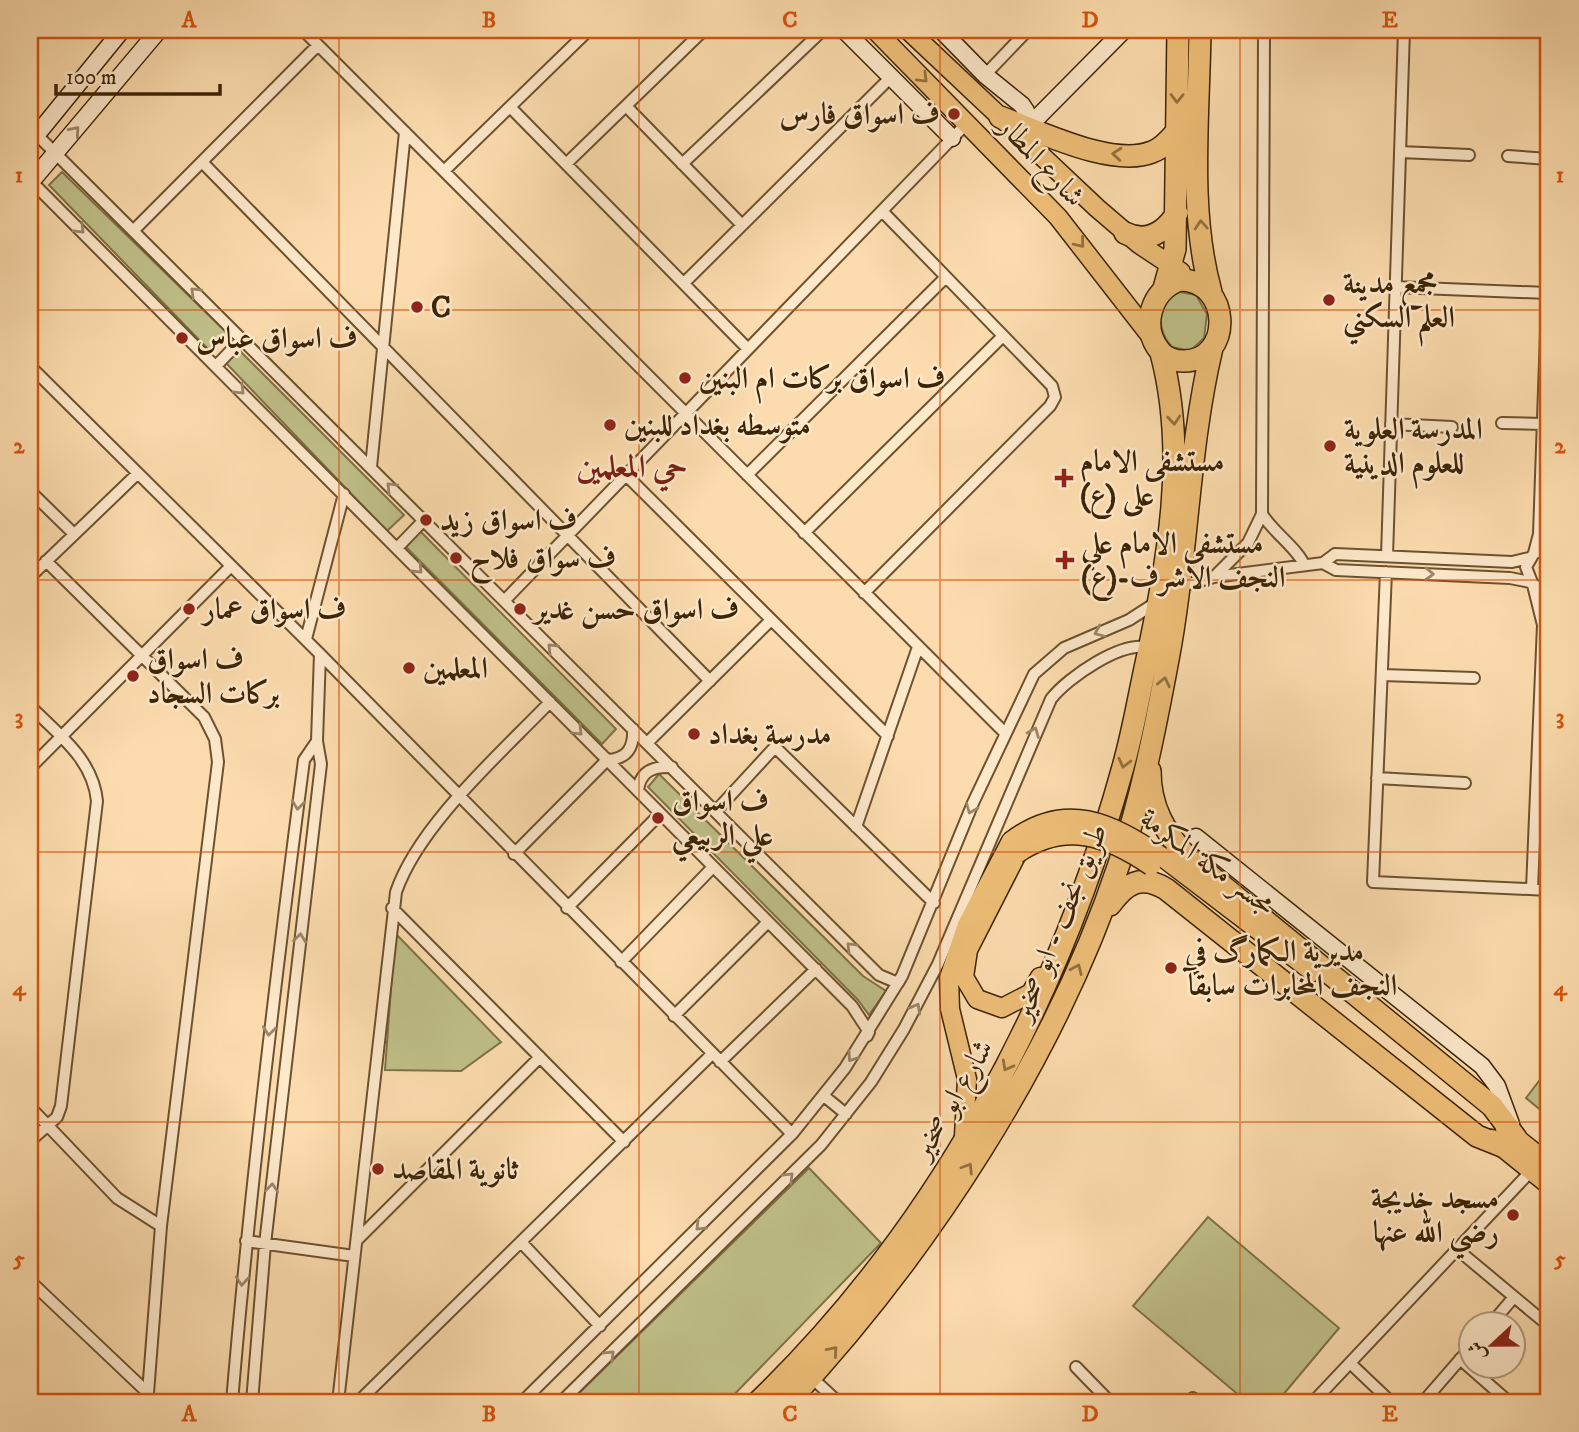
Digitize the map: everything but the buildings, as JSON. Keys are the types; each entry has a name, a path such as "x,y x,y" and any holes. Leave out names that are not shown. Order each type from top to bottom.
{"highway":[{"path":"1159,600 1167,560 1175,451 1174,411 1151,311 1172,267 1177,213 1178,30"},
{"path":"1158,347 1175,361 1190,361 1200,358 1212,348 1218,335 1219,317 1206,288 1199,185 1200,30"},
{"path":"1000,117 1097,151 1138,155 1161,147 1177,131"},
{"path":"1125,233 1133,237 1152,235 1166,228 1177,213"},
{"path":"1164,288 1180,280 1206,288"},
{"name":"طريق نجف - ابو صخير","path":"758,1402 788,1392 810,1376 871,1308 951,1195 1026,1073 1088,943 1109,894 1133,819 1181,586 1199,414 1212,348"},
{"name":"شارع ابو صخير","path":"891,1253 960,1149 1031,1022 1077,906 1124,764 1159,600"},
{"path":"1151,732 1150,775 1154,805 1176,845 1210,878 1492,1106 1509,1142"},
{"path":"1088,943 1105,912 1127,885 1139,881 1153,882 1195,911 1476,1136 1509,1142"},
{"name":"طريق نجف - ابو صخير","path":"788,1392 891,1253"}],"main road":[{"name":"شارع المطار","path":"875,30 968,122 1058,217 1158,347"},
{"name":"شارع المطار","path":"908,30 1125,233 1206,288"},
{"name":"مجسر مكة المكرمة","path":"1014,848 1056,836 1086,834 1156,861 1509,1142"},
{"path":"1014,848 964,964 964,976 977,999 1002,1008 1031,993 1059,933 1077,906"},
{"path":"960,1149 966,1129 967,1079 950,1009 948,978 967,925 1014,848"},
{"path":"1509,1142 1549,1164"},
{"path":"1509,1142 1531,1171 1549,1185"}],"street":[{"path":"122,30 32,136 133,231 879,975 898,983 902,976 973,803 1027,684 1043,664 1064,648 1129,620 1159,600"},
{"path":"159,30 55,155 30,181 816,970 859,1014 869,1032 867,1036"},
{"path":"303,30 1005,733"},
{"path":"444,172 589,30"},
{"path":"566,164 704,30"},
{"path":"682,164 823,30"},
{"path":"844,30 952,138"},
{"path":"985,75 1028,30"},
{"path":"1026,126 1124,30"},
{"path":"1214,577 1248,543 1262,514 1269,32 1248,30"},
{"path":"1387,556 1404,30"},
{"path":"944,31 985,75 1023,105 1026,111 1026,126"},
{"path":"133,231 318,45"},
{"path":"684,283 891,77"},
{"path":"626,106 742,225"},
{"path":"510,107 748,349"},
{"path":"505,600 968,122"},
{"path":"371,467 405,132"},
{"path":"1399,152 1469,155"},
{"path":"1508,156 1549,159"},
{"path":"201,162 710,681"},
{"path":"864,593 1054,402 1052,386 882,211"},
{"path":"1532,889 1543,625 1526,568 1539,534 1549,246"},
{"path":"747,475 946,278"},
{"path":"1395,286 1548,293"},
{"path":"804,533 1003,336"},
{"path":"216,366 242,339"},
{"path":"30,366 230,567 306,639 514,855 792,1134"},
{"path":"1502,423 1543,424"},
{"path":"1391,424 1452,427"},
{"path":"30,578 137,474"},
{"path":"626,475 888,736"},
{"path":"30,491 74,534"},
{"path":"306,639 344,494"},
{"path":"1262,514 1277,536 1297,552 1304,565"},
{"path":"397,548 424,520"},
{"path":"1181,586 1214,577 1323,562 1335,554 1512,562 1549,549"},
{"path":"46,561 204,717 215,739 218,762 161,1226 148,1393 139,1402"},
{"path":"1323,562 1336,570 1510,578 1549,590"},
{"path":"30,768 230,567"},
{"path":"1386,572 1373,883 1549,890"},
{"path":"1543,625 1549,612"},
{"path":"647,743 771,620"},
{"path":"561,1402 821,1145 846,1114 888,1056 922,997 1051,699 1065,682 1082,670 1132,646 1149,648"},
{"path":"856,827 918,647"},
{"path":"252,1402 265,1244 321,764 317,741 320,654"},
{"path":"1382,675 1474,678"},
{"path":"338,1402 393,908 410,857 459,798 550,702"},
{"path":"30,706 88,766 95,781 97,801 61,1106 57,1117 30,1141"},
{"path":"514,855 607,760 623,757 629,752 633,729"},
{"path":"232,1402 246,1241 272,1006 304,761 317,741"},
{"path":"716,811 775,747 934,903"},
{"path":"638,791 642,776 647,771 672,767"},
{"path":"1377,778 1465,783"},
{"path":"1537,779 1549,779"},
{"path":"567,908 660,814"},
{"path":"1196,837 1482,1066 1497,1086 1509,1142"},
{"path":"621,962 713,867"},
{"path":"393,908 624,1142"},
{"path":"674,1016 768,922"},
{"path":"358,1402 624,1142 816,970"},
{"path":"522,1402 792,1134 824,1097 867,1036 902,976"},
{"path":"272,1006 292,1008"},
{"path":"356,1240 540,1057"},
{"path":"824,1097 846,1114"},
{"path":"30,1107 117,1198 161,1226"},
{"path":"1313,1402 1531,1171"},
{"path":"246,1241 354,1256"},
{"path":"522,1242 600,1326"},
{"path":"1458,1250 1549,1326"},
{"path":"30,1281 148,1393"},
{"path":"1503,1310 1514,1297"},
{"path":"1350,1363 1391,1402"},
{"path":"1423,1402 1456,1364"},
{"path":"1076,1367 1110,1402"},
{"path":"810,1376 838,1402"},
{"path":"1484,1380 1509,1402"}],"green space":[{"path":"62,172 227,333 209,350 49,185"},
{"path":"1180,292 1196,295 1207,314 1204,338 1190,351 1172,347 1161,324 1162,308 1172,296"},
{"path":"239,350 404,515 387,531 226,363"},
{"path":"420,531 616,729 602,744 406,547"},
{"path":"659,774 863,976 886,991 869,1015 858,1000 648,787"},
{"path":"395,933 501,1042 461,1071 385,1070"},
{"path":"1549,1068 1549,1117 1526,1098"},
{"path":"809,1168 881,1243 727,1402 570,1402"},
{"path":"1208,1217 1339,1328 1277,1402 1247,1402 1133,1306"}],"place":[{"name":"ف اسواق فارس","path":"954,114"},
{"name":"مجمع مدينة العلم السكني","path":"1329,300"},
{"name":"C","path":"417,307"},
{"name":"ف اسواق عباس","path":"182,338"},
{"name":"ف اسواق بركات ام البنين","path":"685,378"},
{"name":"متوسطه بغداد للبنين","path":"610,425"},
{"name":"المدرسة العلوية للعلوم الدينية","path":"1330,446"},
{"name":"مستشفی الامام علی (ع)","path":"1064,478"},
{"name":"ف اسواق زيد","path":"426,520"},
{"name":"ف سواق فلاح","path":"456,558"},
{"name":"مستشفى الامام علي (ع)-النجف الاشرف","path":"1065,560"},
{"name":"ف اسواق عمار","path":"189,609"},
{"name":"ف اسواق حسن غدير","path":"520,609"},
{"name":"المعلمين","path":"409,668"},
{"name":"ف اسواق بركات السجاد","path":"133,676"},
{"name":"مدرسة بغداد","path":"694,734"},
{"name":"ف اسواق علي الربيعي","path":"658,818"},
{"name":"مديرية الكمارگ في النجف المخابرات سابقآ","path":"1171,968"},
{"name":"ثانوية المقاصد","path":"378,1169"},
{"name":"مسجد خديجة رضي الله عنها","path":"1513,1215"}],"district":[{"name":"حي المعلمين","path":"632,466"}]}
